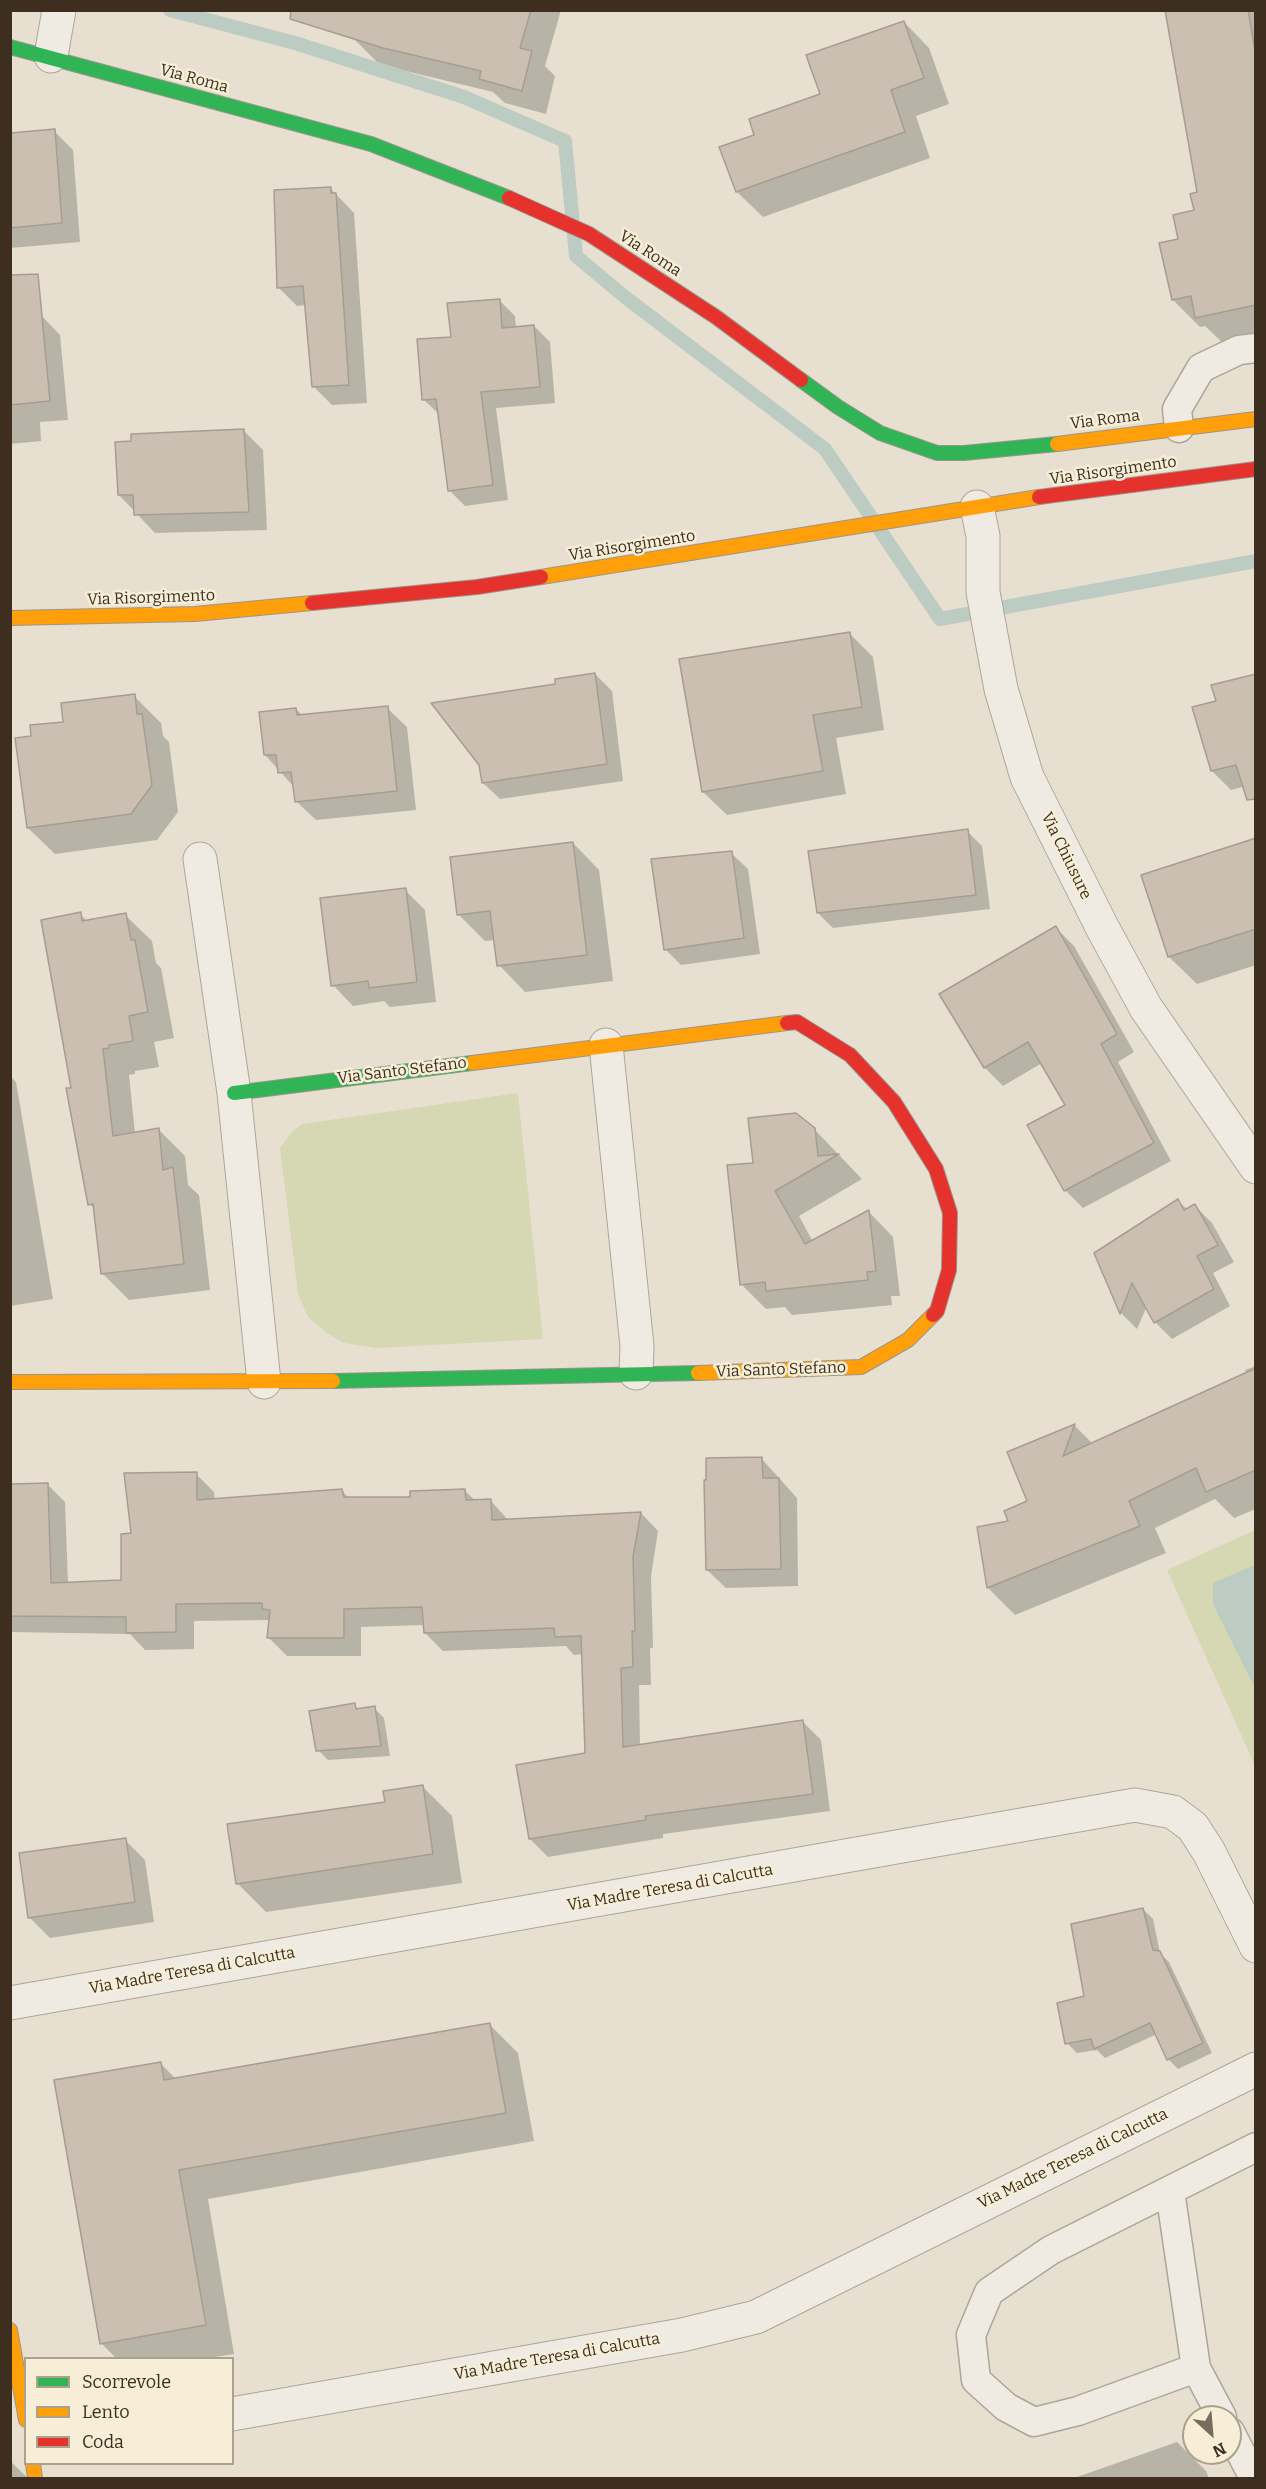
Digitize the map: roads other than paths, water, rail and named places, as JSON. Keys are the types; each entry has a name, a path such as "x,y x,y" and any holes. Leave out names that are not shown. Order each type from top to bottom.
{"street":[{"path":"51,56 59,15"},
{"name":"Via Roma","path":"10,47 51,56 371,144 517,201 588,234 716,317 838,407 880,433 913,447 937,453 1028,448 1256,419"},
{"name":"Via Risorgimento","path":"10,618 195,614 477,587 758,543 824,530 1256,469"},
{"name":"Via Chiusure","path":"977,507 983,536 983,591 1001,689 1020,756 1065,855 1146,1008 1256,1167"},
{"path":"200,858 234,1092 264,1382"},
{"name":"Via Santo Stefano","path":"10,1382 264,1382 797,1371 861,1367 908,1340 938,1311 949,1270 950,1213 936,1169 894,1102 850,1055 797,1022 234,1092"},
{"path":"606,1045 637,1346 636,1373"},
{"name":"Via Madre Teresa di Calcutta","path":"10,2003 1135,1805 1173,1812 1193,1827 1209,1852 1256,1946"},
{"name":"Via Madre Teresa di Calcutta","path":"234,2414 682,2336 756,2317 1256,2069"},
{"path":"10,2330 24,2409"}],"lane":[{"path":"1179,428 1177,410 1201,368 1239,350 1256,348"},
{"path":"1196,2368 1078,2412 1034,2422 1006,2407 976,2380 971,2334 989,2292 1051,2250 1256,2147"},
{"path":"1170,2191 1196,2368 1216,2405"},
{"path":"1242,2455 1254,2478"}],"waterway":[{"path":"170,10 295,43 464,97 565,141 576,256 625,297 825,449 940,619 1256,561"}]}
